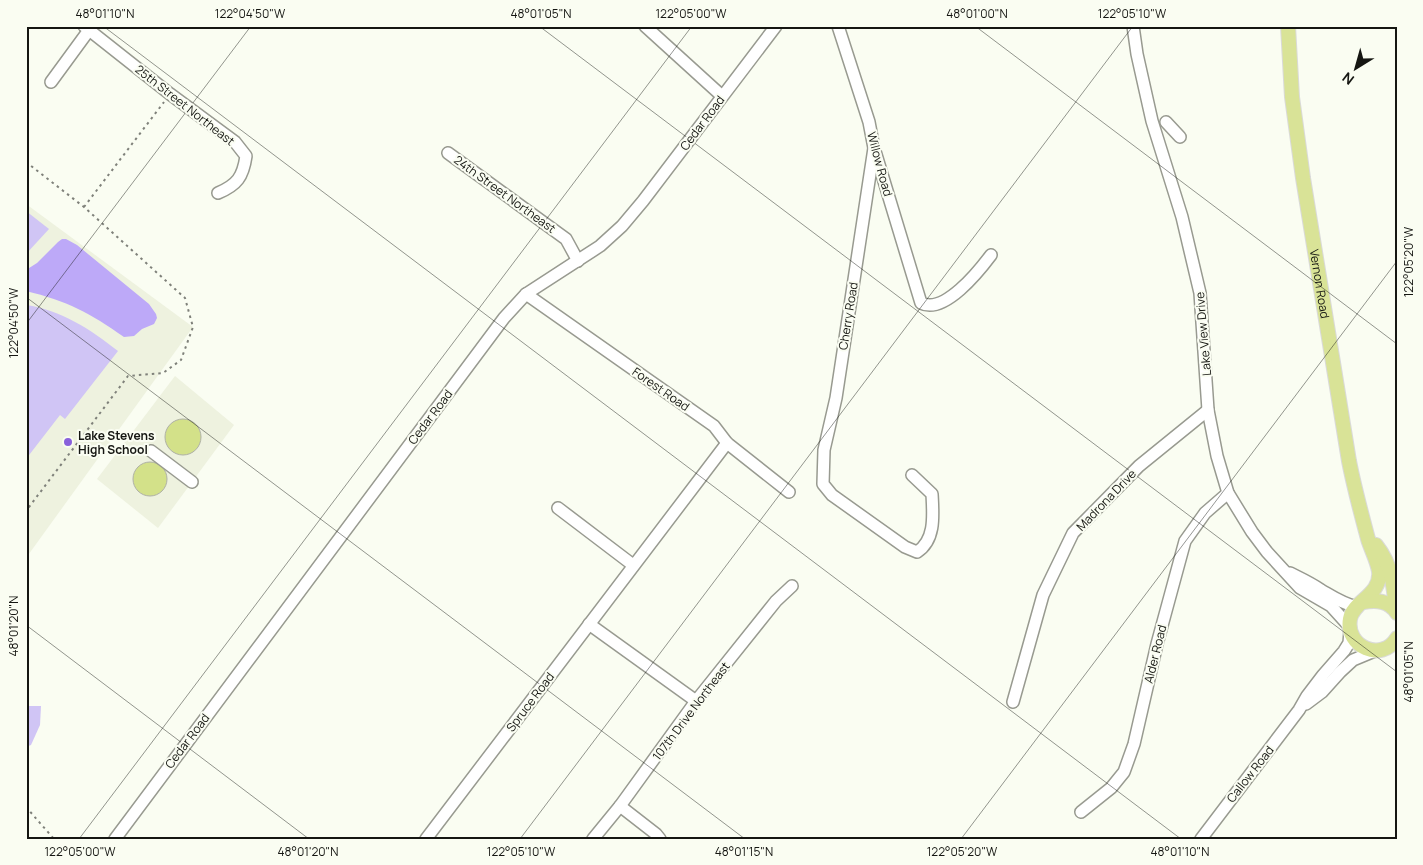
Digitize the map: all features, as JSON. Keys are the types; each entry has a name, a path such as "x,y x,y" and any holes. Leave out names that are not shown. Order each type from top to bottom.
{"main road":[{"name":"Vernon Road","path":"1288,26 1292,97 1304,186 1349,460 1368,539 1379,572 1373,593 1360,604 1350,617 1350,629"},
{"name":"Vernon Road","path":"1368,539 1378,546 1390,571 1394,586 1396,612"},
{"path":"1360,604 1375,600 1388,604 1396,612"},
{"path":"1350,629 1354,640 1361,647 1390,646"}],"street":[{"path":"645,26 722,96"},
{"name":"Cedar Road","path":"115,839 501,323 526,294 600,246 622,226 776,26"},
{"name":"Willow Road","path":"838,26 869,122 874,148 921,303 930,306 948,299 964,287 991,256"},
{"name":"Lake View Drive","path":"1133,26 1137,54 1152,121 1182,217 1200,293 1208,410 1216,456 1228,494 1267,552 1300,588 1331,606 1350,629"},
{"path":"51,82 89,28"},
{"name":"25th Street Northeast","path":"89,28 170,94 235,142 246,156 242,174 230,188 218,192"},
{"path":"1166,122 1180,137"},
{"name":"Cherry Road","path":"874,148 836,398 824,450 823,484 832,495 905,547 917,552 925,547 934,520 932,494 912,475"},
{"name":"24th Street Northeast","path":"448,153 566,238 578,261"},
{"name":"Forest Road","path":"526,294 714,426 727,443 789,492"},
{"name":"Madrona Drive","path":"1013,702 1043,595 1073,533 1139,466 1208,410"},
{"name":"Spruce Road","path":"426,839 727,443"},
{"path":"151,451 192,482"},
{"name":"Alder Road","path":"1081,812 1111,788 1124,772 1134,744 1157,644 1185,541 1206,513 1228,494"},
{"path":"558,508 633,565"},
{"name":"Lake View Drive","path":"1284,569 1345,604 1360,604"},
{"name":"107th Drive Northeast","path":"593,839 620,806 696,701 776,601 792,586"},
{"path":"590,624 696,701"},
{"name":"Callow Road","path":"1201,839 1299,710 1307,696 1344,651 1349,643 1350,629"},
{"name":"Callow Road","path":"1299,710 1322,692 1353,660 1390,646"},
{"path":"620,806 658,836"}],"path":[{"path":"84,207 170,94"},
{"path":"26,162 84,207 184,298 192,326 181,360 163,373 128,376 26,511"},
{"path":"26,806 54,839"}],"shaded area":[{"name":"Lake Stevens High School","path":"26,204 193,327 26,558"},
{"path":"26,211 49,229 26,254"},
{"path":"62,239 77,245 149,304 157,318 154,324 142,329 134,336 124,337 78,309 54,299 26,291 26,270 37,263"},
{"path":"26,305 51,311 75,322 97,335 118,351 65,419 60,415 26,459"},
{"path":"175,376 234,425 158,528 97,479"},
{"path":"26,706 41,706 40,725 31,745 26,747"}],"building":[{"path":"183,419 196,424 201,437 196,450 183,455 170,450 165,437 170,424"},
{"path":"150,462 157,463 162,467 166,472 166,486 162,491 157,495 150,496 143,495 138,491 134,486 133,479 134,472 138,467 143,463"}],"place":[{"name":"Lake Stevens High School","path":"68,442"}]}
